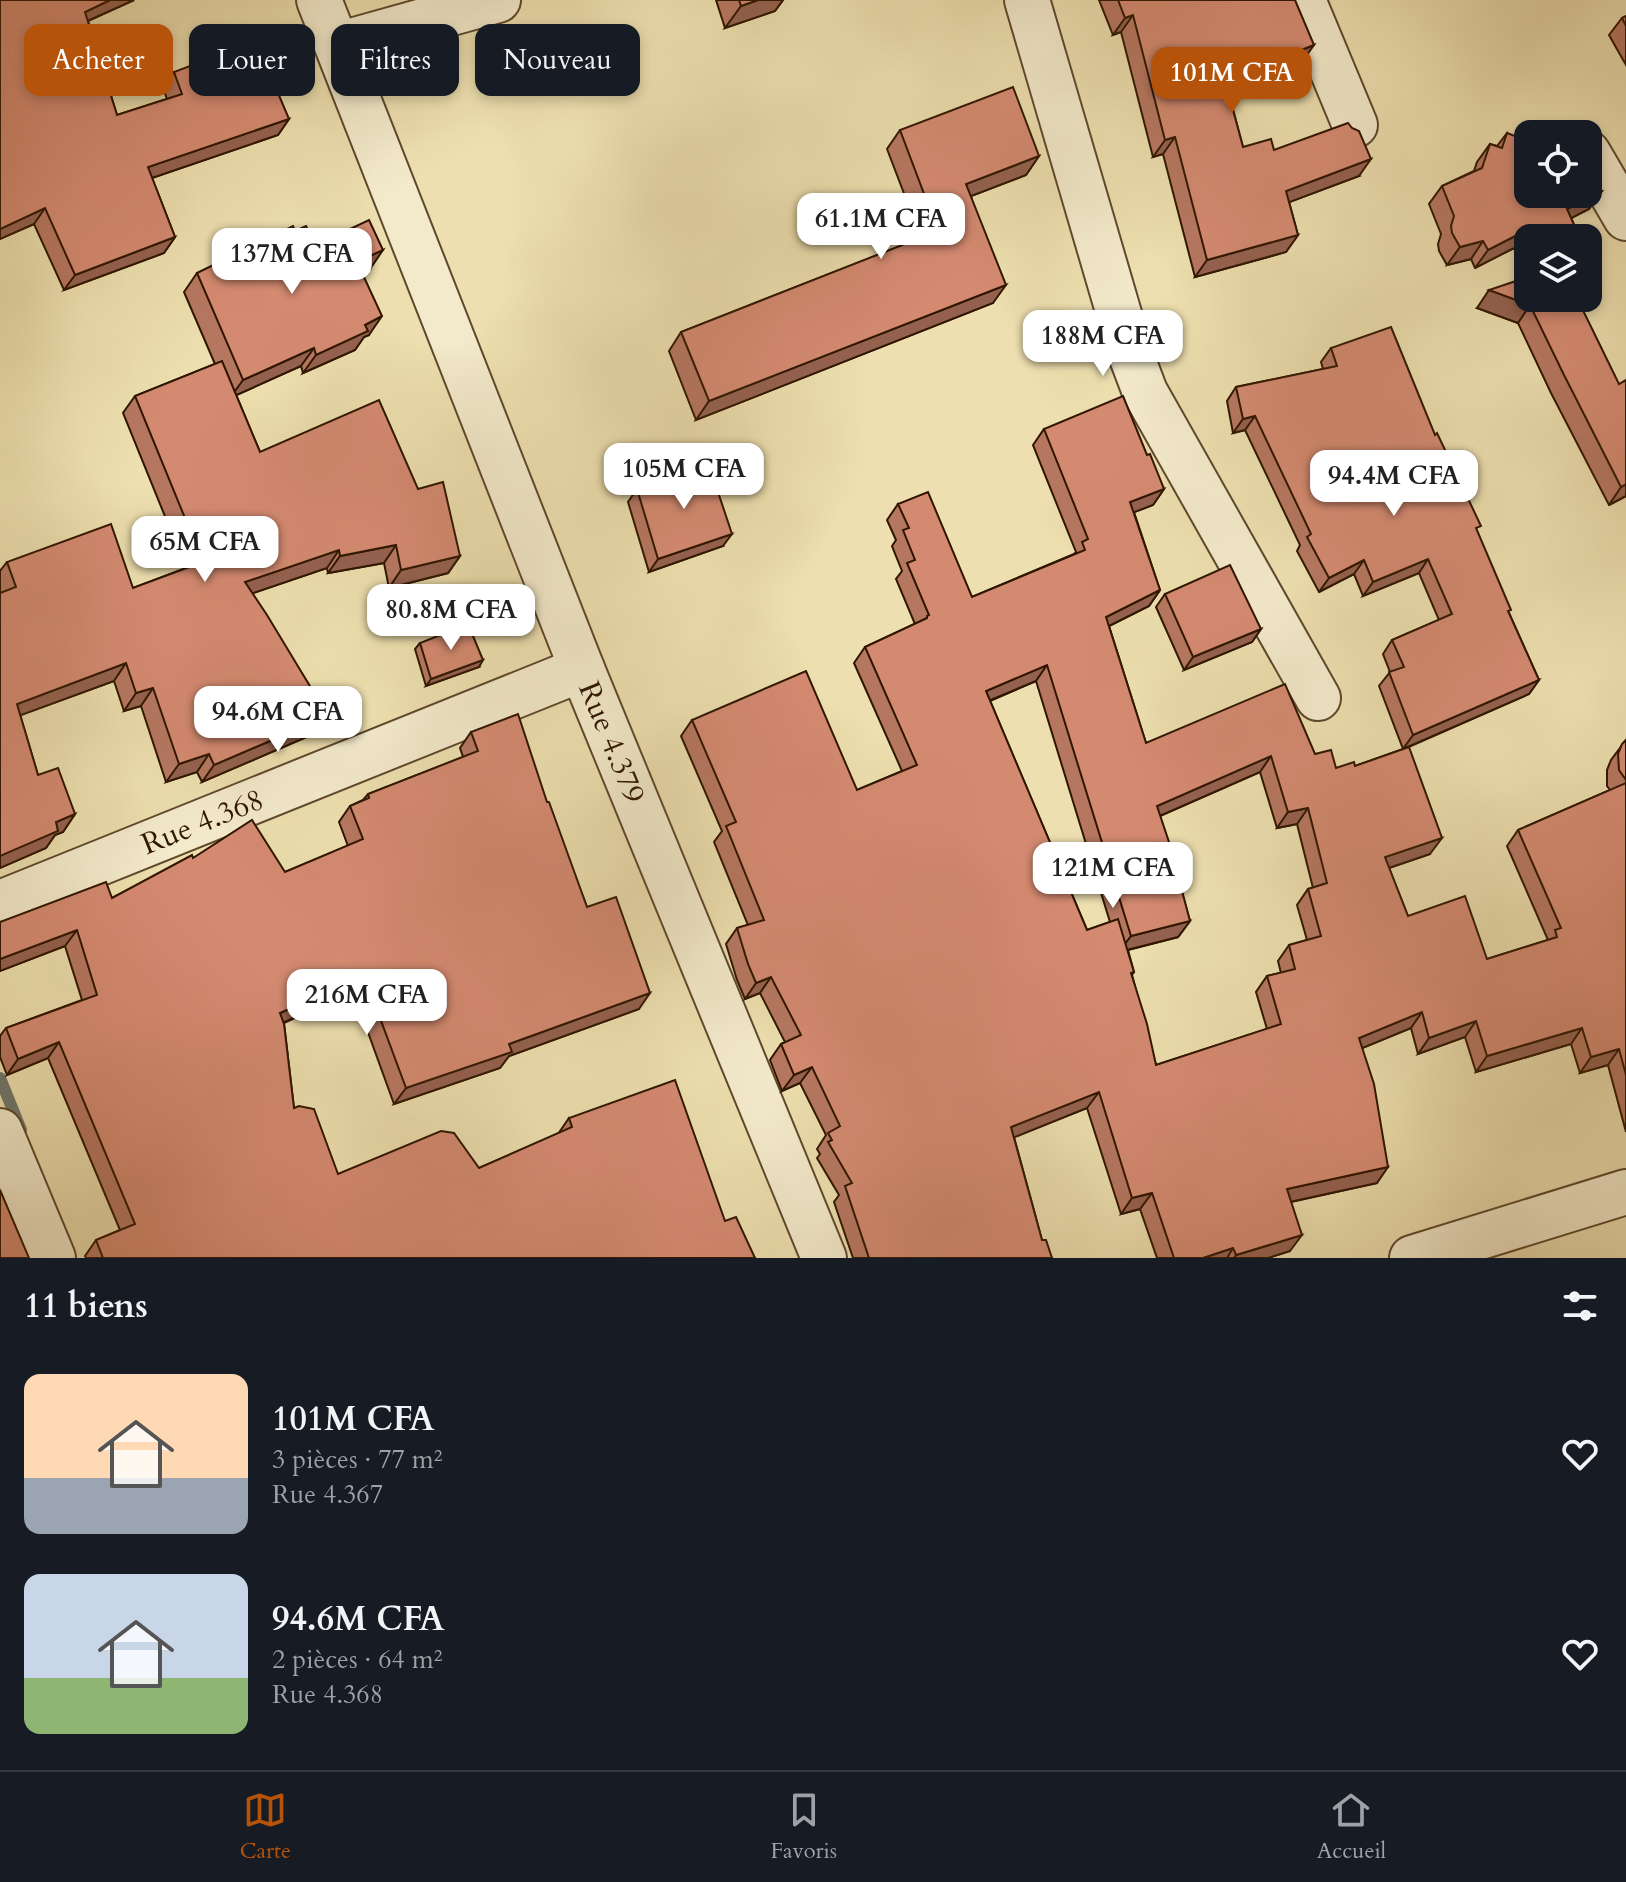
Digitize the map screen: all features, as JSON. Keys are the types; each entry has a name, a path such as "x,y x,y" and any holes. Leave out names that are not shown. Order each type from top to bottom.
{"street":[{"name":"Rue 4.379","path":"319,0 331,30"},
{"path":"412,24 498,0"},
{"path":"1027,0 1131,355 1145,392 1318,698"},
{"path":"1303,0 1355,125"},
{"name":"Rue 4.379","path":"357,96 582,669 824,1258"},
{"path":"1602,177 1626,218"},
{"name":"Rue 4.368","path":"0,903 582,669"},
{"path":"0,1131 53,1258"},
{"path":"1412,1258 1626,1192"}],"building":[{"path":"0,0 110,0 85,12 89,24 24,24 24,96 111,96 117,115 182,94 174,72 189,66 189,96 279,96 289,119 148,167 175,237 75,275 45,208 0,229"},
{"path":"739,0 758,0 741,6"},
{"path":"1118,0 1295,0 1314,45 1225,80 1243,147 1271,139 1274,150 1348,123 1359,131 1371,159 1286,191 1298,235 1207,260 1175,137 1165,140 1133,15 1125,18"},
{"path":"1013,87 1039,156 966,184 1006,285 709,401 681,332 938,231 900,130"},
{"path":"1507,133 1514,136 1514,208 1569,208 1574,224 1514,224 1514,237 1488,250 1483,241 1460,247 1452,233 1454,216 1442,186 1482,168 1490,144 1502,148"},
{"path":"369,220 383,250 357,262 382,316 365,325 368,331 316,355 314,348 243,380 197,273 293,226 295,231 306,226 316,245"},
{"path":"1514,282 1514,299 1489,290"},
{"path":"1533,312 1584,312 1619,384 1626,380 1626,484 1621,487"},
{"path":"1391,327 1435,435 1437,433 1481,526 1476,528 1539,680 1413,735 1389,672 1404,667 1392,640 1452,614 1428,559 1373,582 1364,560 1329,578 1307,537 1311,534 1255,416 1243,419 1236,387 1337,366 1331,348"},
{"path":"222,361 260,452 379,400 418,489 443,482 460,556 401,570 396,545 340,556 339,550 245,582 328,716 214,765 209,754 179,764 153,688 136,693 126,663 17,704 38,775 58,768 75,814 56,822 58,831 0,856 0,593 16,587 7,562 111,524 133,588 203,562 135,396"},
{"path":"1123,396 1164,489 1130,502 1160,590 1106,617 1146,743 1285,684 1315,754 1331,750 1336,768 1354,762 1355,766 1409,747 1442,838 1385,857 1408,916 1465,896 1487,959 1557,937 1555,930 1561,928 1518,830 1626,783 1626,1075 1619,1049 1591,1057 1582,1028 1487,1056 1476,1021 1429,1038 1422,1012 1359,1038 1374,1084 1388,1167 1287,1189 1302,1235 1236,1255 1233,1248 1203,1258 1174,1258 1152,1193 1132,1198 1099,1092 1011,1127 1042,1240 1046,1240 1052,1258 869,1258 845,1186 852,1183 828,1142 832,1140 828,1133 840,1126 812,1067 794,1075 781,1044 801,1035 771,977 756,983 748,964 737,928 764,920 726,826 736,822 692,720 806,671 857,790 917,765 865,647 929,615 907,563 915,560 903,530 909,528 898,504 928,492 972,597 1085,550 1082,542 1088,539 1044,429","holes":["1047,665 1131,936 1190,921 1157,806 1271,756 1288,812 1308,808 1327,883 1308,889 1321,936 1289,945 1295,969 1267,976 1281,1024 1156,1065 1118,919 1087,930 986,691"]},
{"path":"708,462 732,534 658,559 637,489"},
{"path":"1230,565 1261,629 1193,657 1165,594"},
{"path":"468,624 483,660 431,679 420,643"},
{"path":"518,714 587,907 616,897 650,993 509,1044 512,1052 406,1088 364,975 280,1013 294,1108 314,1109 338,1174 441,1131 454,1133 479,1168 572,1127 569,1118 675,1080 725,1221 736,1217 755,1258 103,1258 96,1240 135,1224 59,1042 18,1059 6,1028 97,995 77,930 0,959 0,922 106,882 112,898 192,855 193,858 252,820 285,872 363,839 350,806 369,798 368,794 478,751 471,732"},
{"path":"1626,740 1626,780 1619,770 1618,754"},
{"path":"0,1190 29,1258 0,1258"}],"waterway":[{"path":"0,1078 21,1130"}]}
